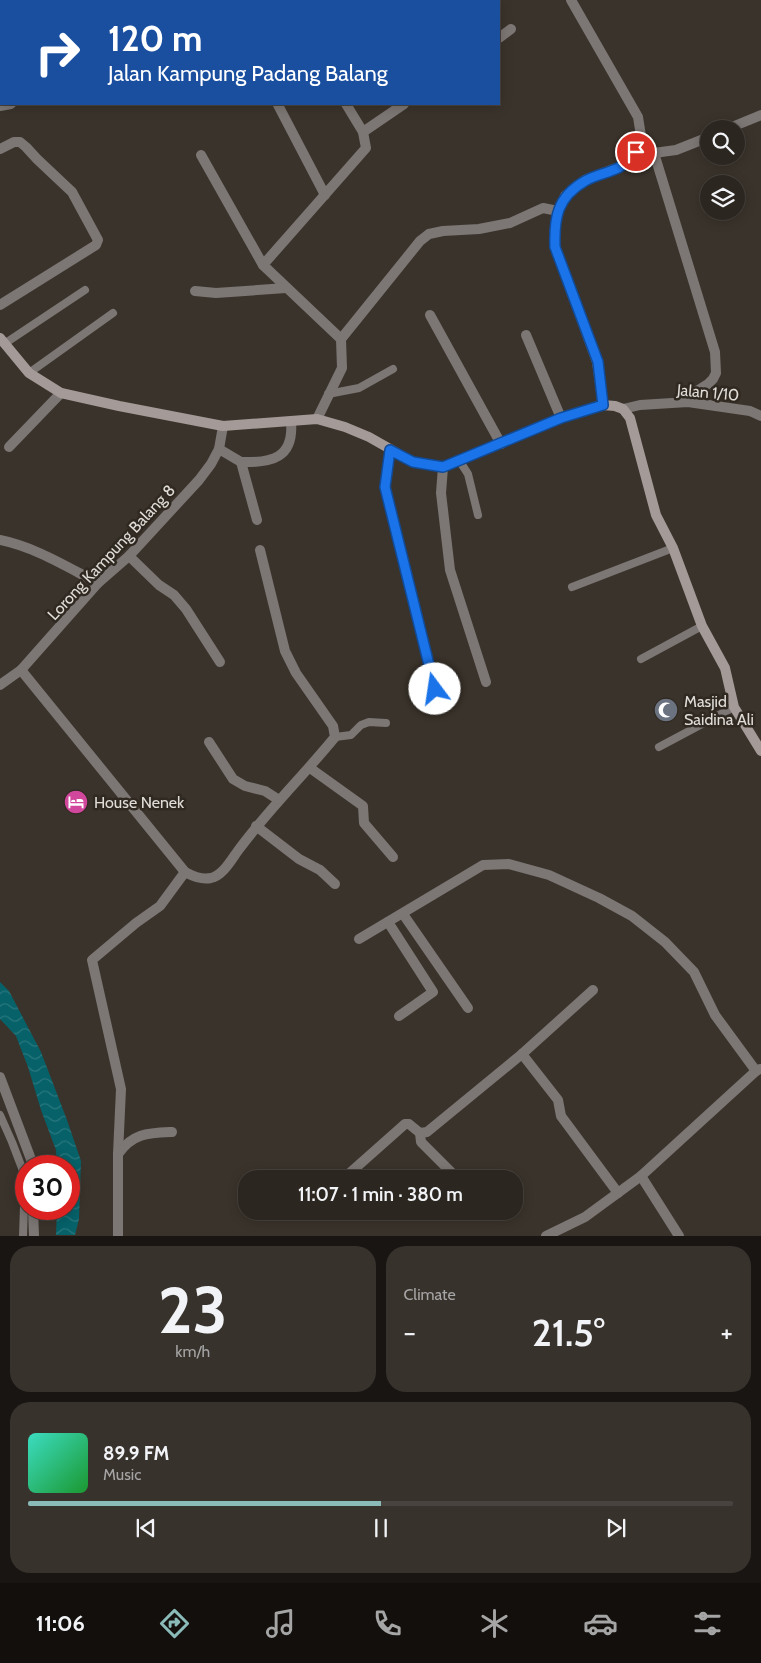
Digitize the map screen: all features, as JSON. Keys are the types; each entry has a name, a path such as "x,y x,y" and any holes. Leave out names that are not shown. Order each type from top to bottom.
{"street":[{"path":"571,0 638,117 641,136 636,152 620,167 586,180 565,196 558,211 554,230 555,247 598,362 603,405"},
{"path":"500,37 511,29"},
{"path":"278,105 325,195"},
{"path":"263,265 366,148 363,132 347,105"},
{"path":"363,132 403,105"},
{"path":"745,122 761,115"},
{"path":"636,152 654,153 676,150 700,140"},
{"path":"0,149 14,142 20,142 26,147 72,192 98,243 0,305"},
{"path":"654,153 715,352 716,373 708,384 697,391 688,402"},
{"path":"201,155 263,265 341,339"},
{"path":"318,419 328,394 342,368 341,339 420,241 429,234 443,230 479,229 510,223 544,208 558,211"},
{"path":"195,291 216,293 286,288"},
{"path":"430,315 501,444"},
{"path":"526,334 561,418"},
{"path":"2,341 29,373 61,393 223,426 318,419 369,437 413,462 443,467 561,418 603,405 623,409 630,418 656,514 673,548 702,626 725,668 734,706 761,752"},
{"path":"9,447 61,393"},
{"name":"Jalan 1/10","path":"623,409 688,402 750,411 761,416"},
{"path":"220,449 241,462 256,463 283,454 290,446 291,422"},
{"name":"Lorong Kampung Balang 8","path":"0,685 21,670 98,583 129,556 199,480 220,449 223,426"},
{"path":"390,450 385,487 435,689"},
{"path":"241,462 257,520"},
{"path":"443,467 441,493 450,570 486,682"},
{"path":"0,540 47,556 98,583"},
{"path":"21,670 185,872 197,878 212,878 224,869 256,826 310,768 335,737 333,726 296,673 286,651 260,550"},
{"path":"129,556 159,585 174,595 186,609 220,662"},
{"path":"209,742 233,779 245,786 265,791 280,800"},
{"path":"310,768 363,806 364,823 393,856"},
{"path":"256,826 299,859 320,870 335,884"},
{"path":"359,939 483,865 508,864 548,875 600,898 632,916 665,942 694,972 715,1015 758,1069 641,1176 586,1217 546,1236"},
{"path":"118,1236 118,1154 122,1089 92,960 136,923 160,906 185,872"},
{"path":"402,914 468,1008"},
{"path":"388,922 433,992 399,1016"},
{"path":"420,1133 426,1132 522,1054 593,990"},
{"path":"522,1054 558,1100 561,1116 618,1193"},
{"path":"0,1077 29,1155"},
{"path":"354,1170 405,1124 409,1124 420,1133 421,1142 449,1170"},
{"path":"118,1154 126,1143 146,1133 172,1132"},
{"path":"641,1176 679,1236"},
{"path":"33,1220 34,1236"}],"lane":[{"path":"2,341 85,290"},
{"path":"29,373 113,313"},
{"path":"328,394 359,388 393,369"},
{"path":"459,460 468,474 478,515"},
{"path":"572,587 673,548"},
{"path":"641,659 702,626"},
{"path":"659,747 734,706"},
{"path":"335,737 351,735 361,725 369,722 386,723"},
{"path":"0,1115 25,1176 23,1236"}],"water":[{"path":"0,982 9,991 41,1052 79,1155 56,1155 16,1036 0,1019"},
{"path":"80,1158 81,1161 80,1190"},
{"path":"57,1220 79,1220 75,1235 56,1235"}],"place":[{"name":"Masjid Saidina Ali","path":"666,710"},
{"name":"House Nenek","path":"76,802"}],"route":[{"path":"435,689 385,487 390,450 413,462 443,467 561,418 603,405 598,362 555,247 554,230 558,211 565,196 586,180 620,167 636,152"}]}
